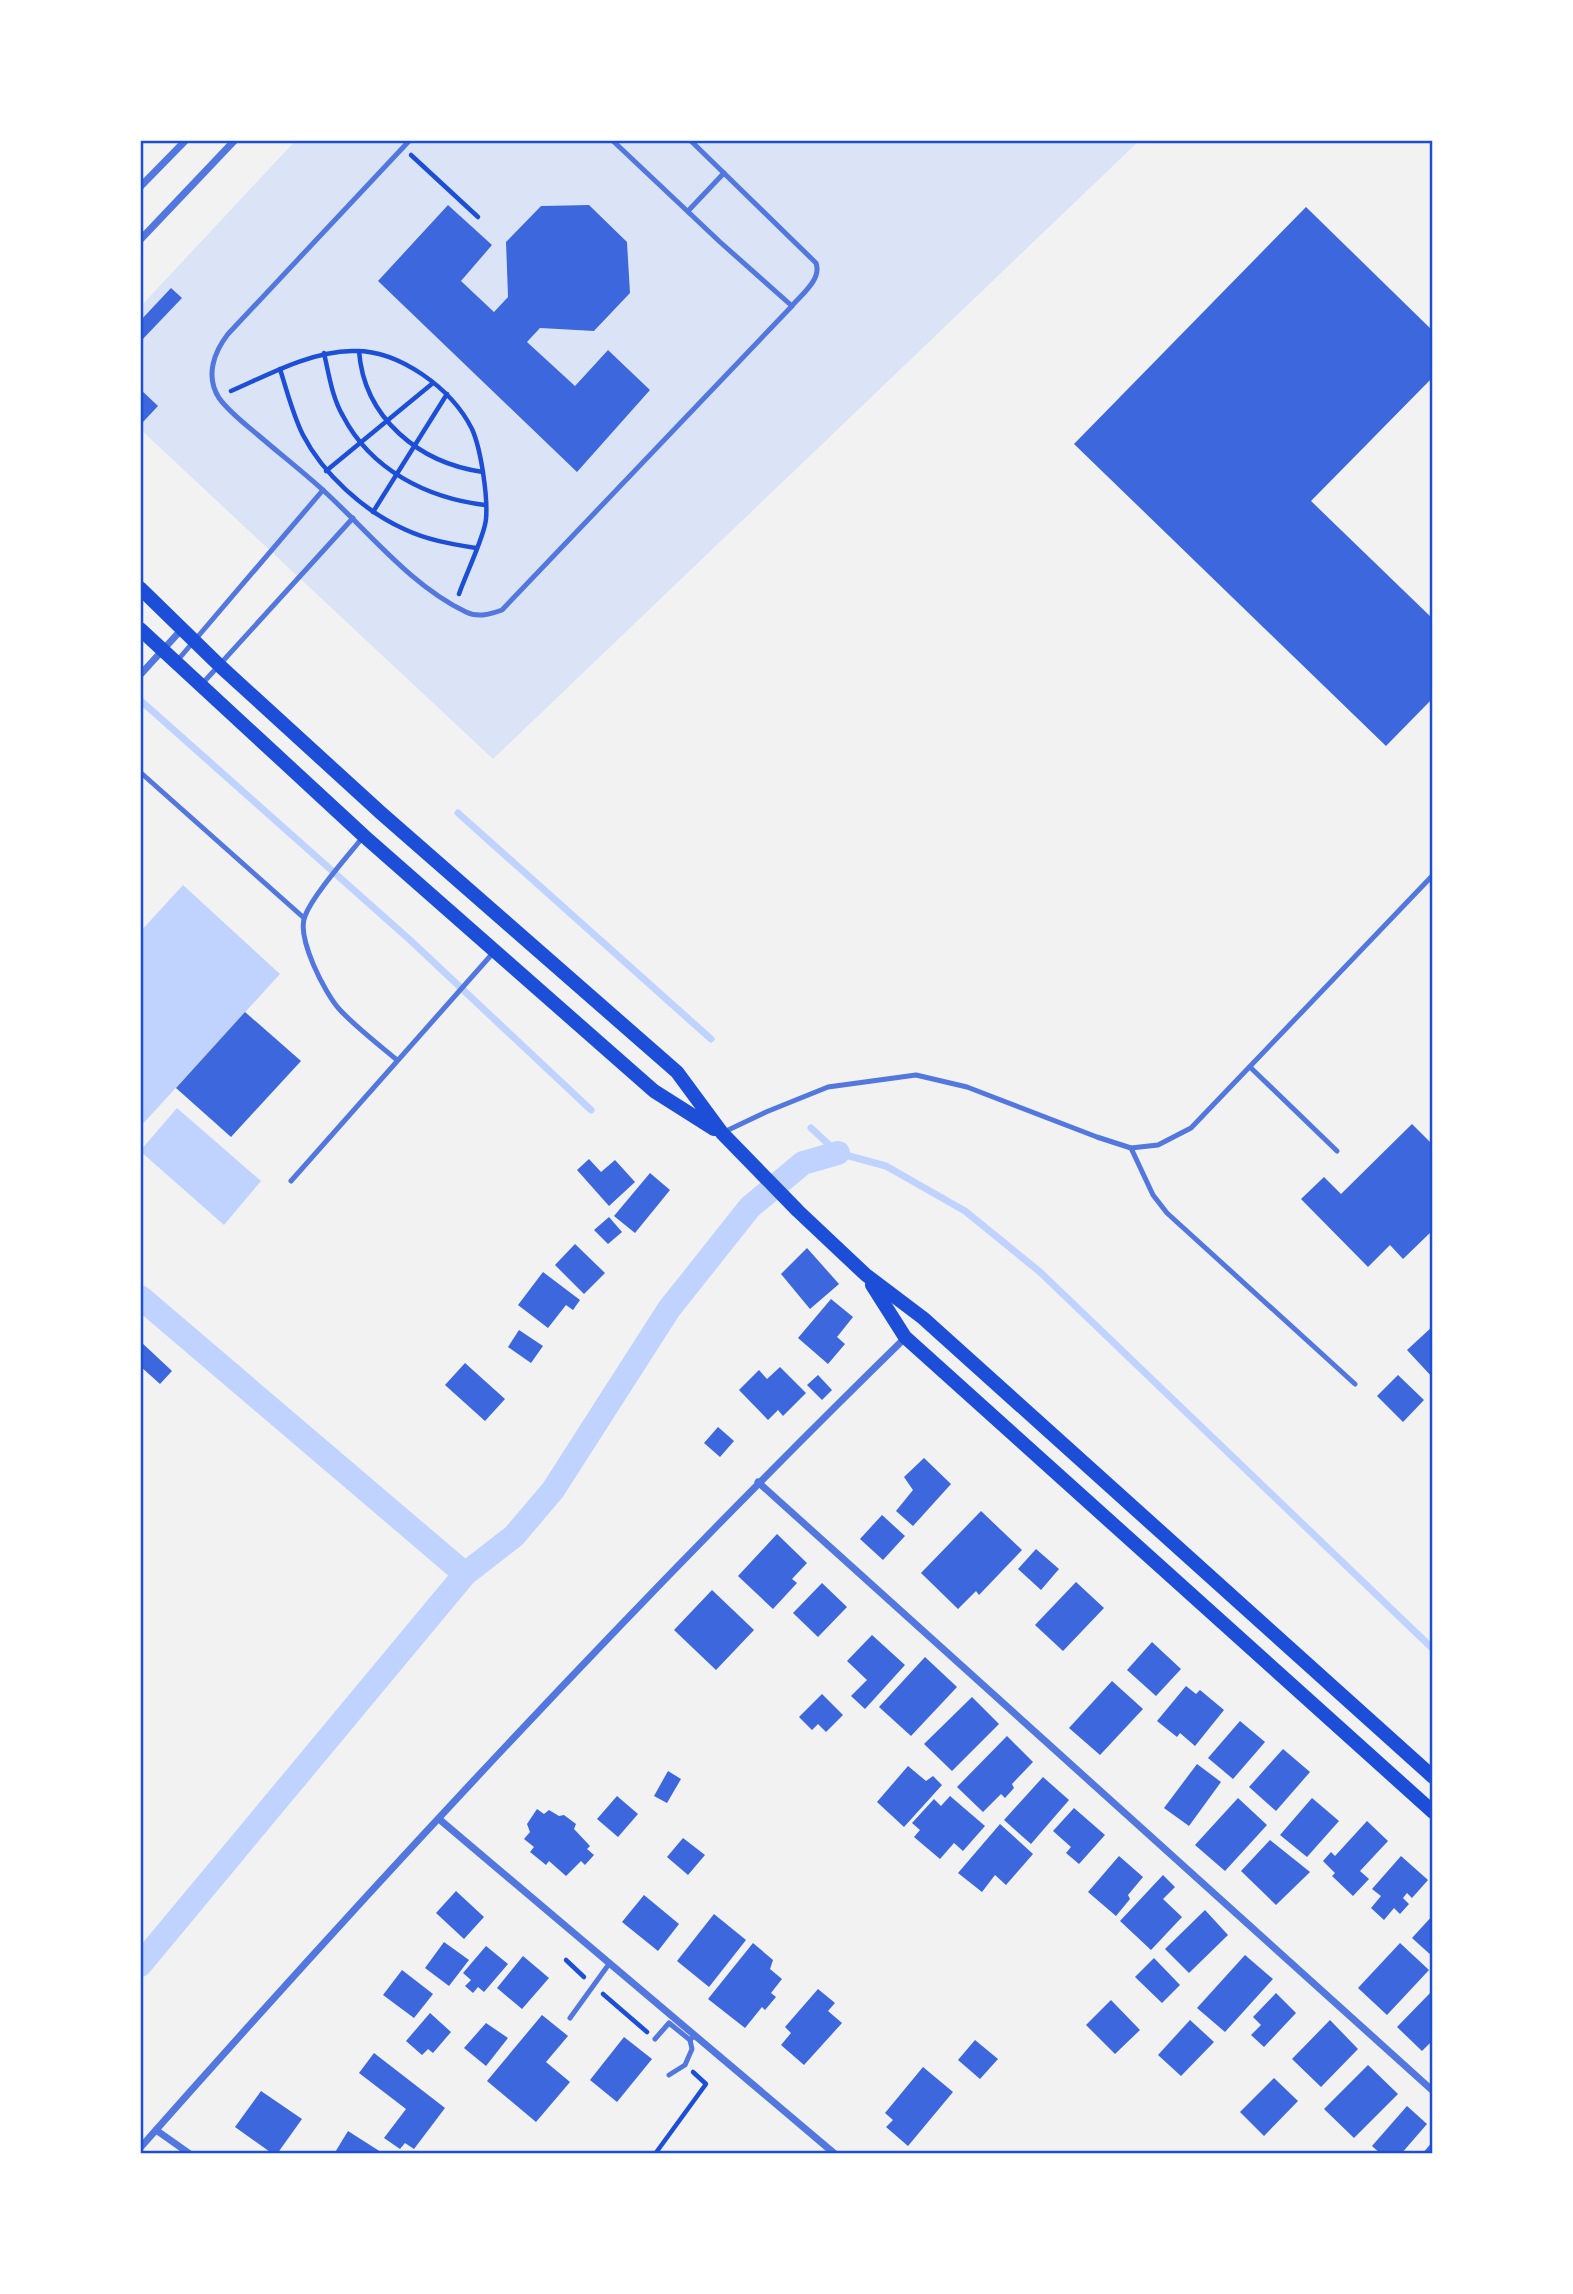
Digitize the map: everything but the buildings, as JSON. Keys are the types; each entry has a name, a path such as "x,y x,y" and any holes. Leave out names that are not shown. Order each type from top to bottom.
{"main road":[{"path":"140,588 220,666 381,813 677,1072 722,1133 854,1264 923,1318 1433,1777"},
{"path":"140,629 362,838 495,950 654,1091 722,1133"},
{"path":"866,1275 905,1337 1433,1812"}],"street":[{"path":"140,187 186,140"},
{"path":"140,240 235,140"},
{"path":"140,675 183,629"},
{"path":"140,2148 439,1819 758,1482 905,1337"},
{"path":"758,1482 1433,2091"},
{"path":"439,1819 692,2038 835,2154"},
{"path":"156,2130 190,2154"}],"lane":[{"path":"410,140 216,348 212,365 214,381 219,397 241,421 323,490 424,586 468,613 488,615 502,610 816,279 816,263 690,140"},
{"path":"612,140 793,306"},
{"path":"688,212 724,173"},
{"path":"176,663 323,490"},
{"path":"200,686 353,518"},
{"path":"140,772 304,918"},
{"path":"362,838 317,896 304,918 305,942 321,981 339,1009 397,1060"},
{"path":"722,1133 828,1087 916,1075 967,1087 1131,1148 1158,1146 1191,1128 1433,875"},
{"path":"291,1181 495,950"},
{"path":"1250,1067 1337,1151"},
{"path":"1131,1148 1153,1195 1167,1213 1355,1384"},
{"path":"570,2018 609,1964"},
{"path":"655,2039 669,2023 692,2038 690,2056 677,2071 668,2075"}],"path":[{"path":"402,148 478,217"},
{"path":"219,397 280,369 324,354 359,351 386,356 417,370 447,394 472,430 483,471 486,520 454,605"},
{"path":"359,351 360,367 366,385 386,422 414,446 462,469 483,471"},
{"path":"324,354 333,393 343,417 361,444 396,475 418,488 459,502 485,505"},
{"path":"280,369 303,435 327,470 374,511 402,528 424,537 476,548"},
{"path":"314,482 433,383"},
{"path":"364,528 447,394"}],"shaded area":[{"path":"296,140 1140,140 493,759 140,429 140,307","holes":["448,205 491,245 461,281 494,312 508,297 506,242 541,206 589,205 627,242 630,293 595,331 540,328 527,342 575,386 608,350 650,390 577,471 378,281"]}],"water":[{"path":"183,885 280,974 140,1127 140,932"},
{"path":"177,1108 261,1181 224,1225 140,1151"}],"waterway":[{"path":"140,700 410,940 591,1110"},
{"path":"458,813 711,1039"},
{"path":"811,1128 838,1153 886,1166 965,1211 1040,1272 1433,1649"},
{"path":"140,1965 465,1574 514,1536 553,1490 669,1309 750,1207 803,1163 838,1153"},
{"path":"140,1297 465,1574"}]}
